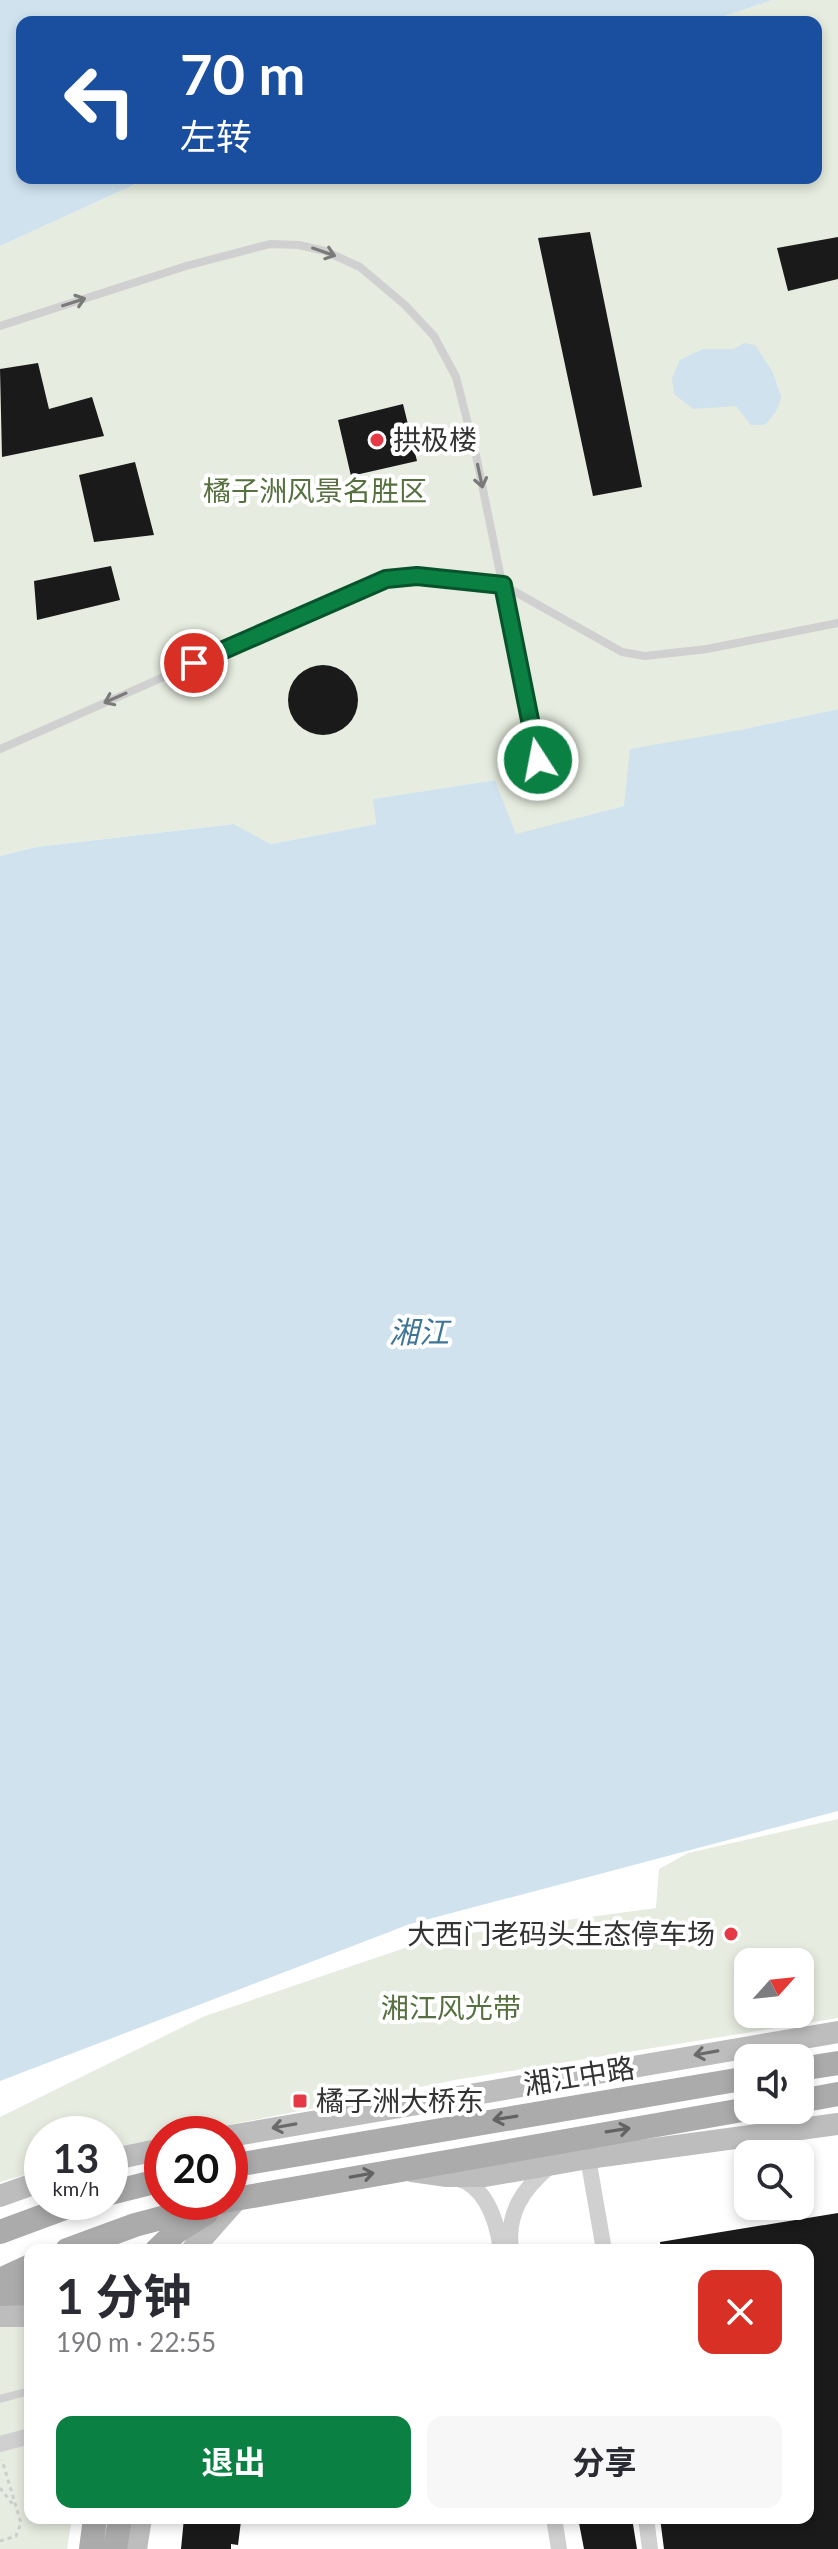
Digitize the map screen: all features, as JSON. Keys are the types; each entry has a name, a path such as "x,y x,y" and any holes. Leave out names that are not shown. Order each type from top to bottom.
{"main road":[{"path":"814,2067 838,2063"},
{"name":"湘江中路","path":"248,2163 734,2080"},
{"path":"814,2098 838,2094"},
{"path":"248,2198 734,2111"},
{"path":"0,2232 32,2220"},
{"path":"83,2244 155,2220"},
{"path":"162,2244 193,2220"},
{"path":"0,2280 24,2269"},
{"path":"0,2294 24,2293"},
{"path":"91,2549 94,2524"},
{"path":"115,2549 119,2524"}],"street":[{"path":"248,2133 838,2032"},
{"path":"447,2176 485,2176 588,2158 838,2124"},
{"path":"588,2158 603,2244"},
{"path":"510,2244 509,2230 517,2203 525,2190 552,2165"},
{"path":"399,2169 463,2180 482,2196 498,2231 500,2244"},
{"path":"0,2196 24,2187"},
{"path":"197,2244 215,2220"},
{"path":"0,2316 24,2316"},
{"path":"0,2444 24,2438"},
{"path":"136,2549 140,2524"},
{"path":"555,2524 558,2549"},
{"path":"647,2524 650,2549"}],"lane":[{"path":"0,326 186,266 270,244 299,245 325,251 360,267 405,305 434,336 456,377 476,455 538,760"},
{"path":"0,749 386,579 417,576 503,585 622,652 632,654 663,655 707,649 838,623"},
{"path":"0,2399 24,2393"}],"path":[{"path":"0,2452 21,2529 16,2536 0,2541"},
{"path":"0,2488 18,2510"}],"green space":[{"name":"橘子洲风景名胜区","path":"772,0 838,0 838,709 740,730 624,806 516,835 495,780 374,799 376,824 271,844 232,824 36,847 0,856 0,246 136,184 822,184 822,16 725,16"},
{"name":"湘江风光带","path":"838,1819 838,2018 814,2022 814,1948 734,1948 734,2028 776,2028 455,2080 248,2121 248,2116 144,2116 144,2142 128,2146 128,2116 24,2116 24,2175 0,2182 0,2117 205,2016 434,1938 656,1908 659,1869 688,1853"},
{"path":"0,2325 24,2325 24,2524 71,2524 67,2549 0,2549"}],"water":[{"path":"0,0 772,0 725,16 16,16 16,184 136,184 0,246"},
{"path":"744,343 755,345 772,371 781,396 775,412 764,425 751,425 736,406 693,409 674,394 672,378 680,360 703,349 734,349"},
{"name":"湘江","path":"838,709 838,1811 410,1924 0,2081 0,856 36,847 233,824 271,844 376,824 373,799 495,780 516,834 624,806 630,749"}],"building":[{"path":"590,232 642,487 593,496 538,238"},
{"path":"838,237 838,279 788,291 777,248"},
{"path":"38,363 49,409 92,397 104,436 2,457 0,369"},
{"name":"拱极楼","path":"403,404 417,461 351,476 338,420"},
{"path":"135,462 154,535 94,542 79,475"},
{"path":"111,566 120,600 37,620 34,581"},
{"path":"323,665 348,675 358,700 348,725 323,735 298,725 288,700 298,675"},
{"path":"838,2213 838,2549 664,2549 661,2524 814,2524 814,2244 660,2244 795,2220 814,2220 814,2217"},
{"path":"183,2524 241,2524 238,2545 231,2544 231,2549 181,2549"},
{"path":"579,2524 633,2524 637,2549 584,2549"}],"place":[{"name":"拱极楼","path":"377,440"},
{"name":"大西门老码头生态停车场","path":"731,1934"},
{"name":"橘子洲大桥东","path":"300,2101"}],"route":[{"path":"194,663 386,579 417,576 456,578 503,585 538,760"}]}
